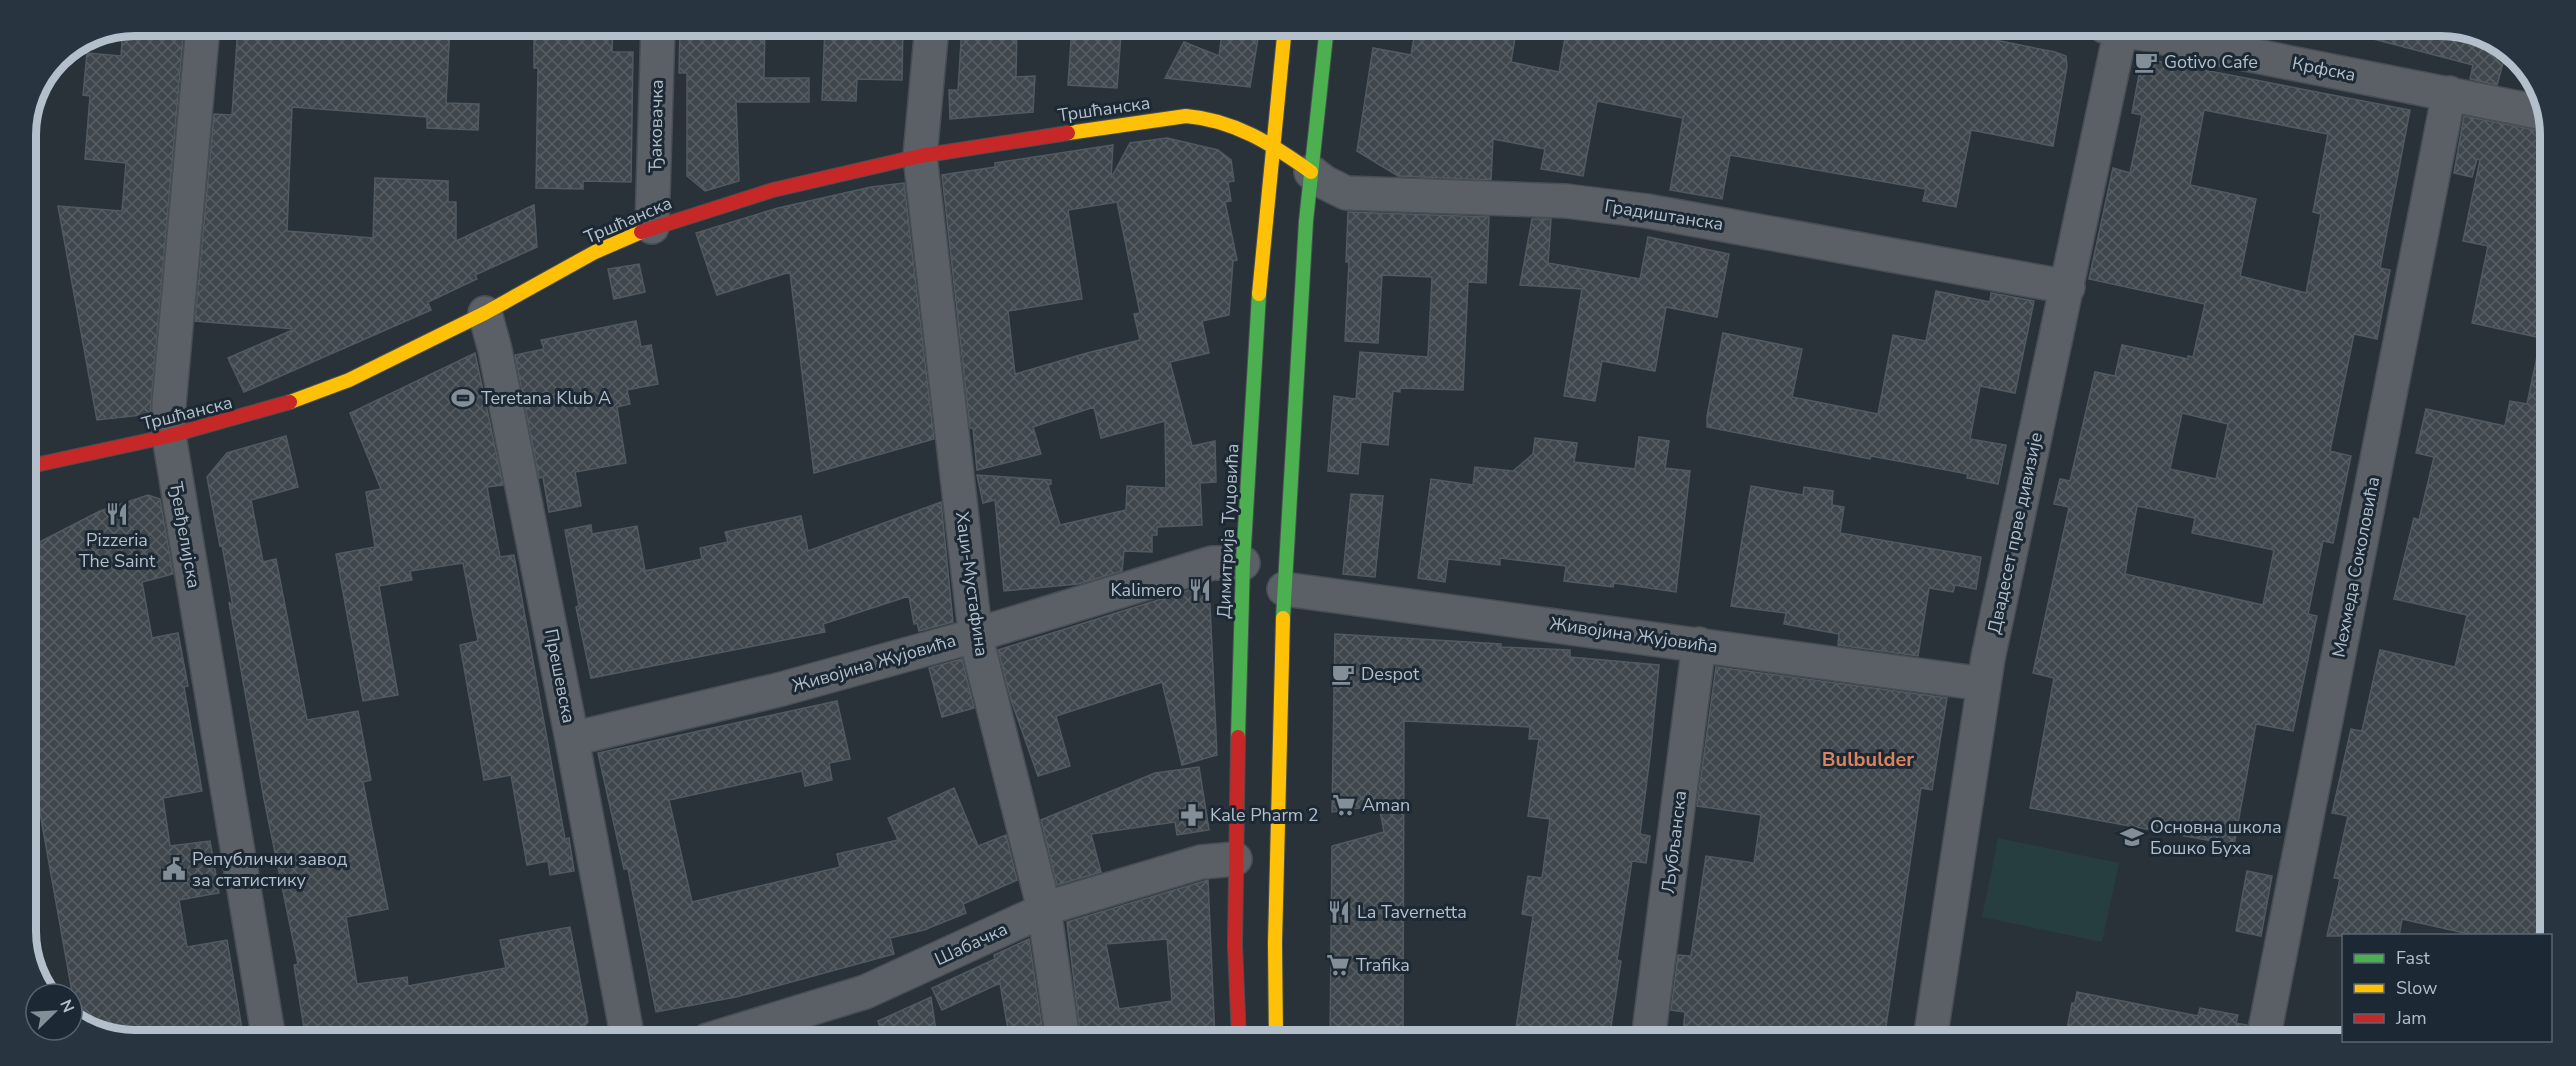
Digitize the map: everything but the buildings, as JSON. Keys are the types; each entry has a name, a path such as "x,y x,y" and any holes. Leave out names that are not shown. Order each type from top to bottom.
{"main road":[{"name":"Димитрија Туцовића","path":"1239,1030 1235,859 1243,562 1261,255 1284,36"},
{"path":"1276,1030 1275,943 1284,589 1294,390 1311,172 1326,36"},
{"name":"Тршћанска","path":"36,464 170,436 309,397 350,380 485,313 595,252 652,227 773,190 920,156 1186,116 1236,127 1271,143"},
{"name":"Градиштанска","path":"1271,143 1311,172"}],"street":[{"name":"Ђевђелијска","path":"202,36 169,404 170,436 267,1030"},
{"name":"Ђаковачка","path":"652,227 658,36"},
{"name":"Хаџи-Мустафина","path":"931,36 920,156 976,635 1044,909 1061,1030"},
{"name":"Двадесет прве дивизије","path":"1932,1030 1984,684 2068,287 2110,36"},
{"name":"Крфска","path":"2201,36 2537,112"},
{"name":"Мехмеда Соколовића","path":"2265,1030 2449,93"},
{"name":"Градиштанска","path":"1311,172 1324,182 1346,193 1566,201 1636,209 2068,287"},
{"name":"Прешевска","path":"485,313 495,350 572,739 626,1030"},
{"name":"Живојина Жујовића","path":"572,739 778,690 976,635 1212,563 1243,562"},
{"name":"Живојина Жујовића","path":"1284,589 1984,684"},
{"name":"Љубљанска","path":"1649,1030 1699,644"},
{"name":"Шабачка","path":"743,1030 865,992 1044,909 1201,861 1235,859"}],"green space":[{"path":"1998,838 2119,863 2102,942 1982,917"}],"traffic: fast":[{"path":"1283,618 1306,221 1326,36"},
{"path":"1238,737 1243,563 1259,294"}],"traffic: slow":[{"path":"1259,294 1284,36"},
{"path":"1068,133 1186,116 1204,118 1252,135 1311,172"},
{"path":"290,402 349,380 485,313 595,252 641,232"},
{"path":"1276,1030 1275,943 1283,618"}],"traffic: jam":[{"path":"641,232 773,190 920,156 1068,133"},
{"path":"36,465 169,436 290,402"},
{"path":"1238,737 1235,945 1239,1030"}],"place":[{"name":"Gotivo Cafe","path":"2146,62"},
{"name":"Teretana Klub A","path":"463,398"},
{"name":"Pizzeria The Saint","path":"117,514"},
{"name":"Kalimero","path":"1200,590"},
{"name":"Despot","path":"1343,674"},
{"name":"Aman","path":"1344,805"},
{"name":"Kale Pharm 2","path":"1192,815"},
{"name":"Основна школа Бошко Буха","path":"2132,837"},
{"name":"Републички завод за статистику","path":"174,869"},
{"name":"La Tavernetta","path":"1339,912"},
{"name":"Trafika","path":"1338,965"}],"district":[{"name":"Bulbulder","path":"1868,759"}]}
